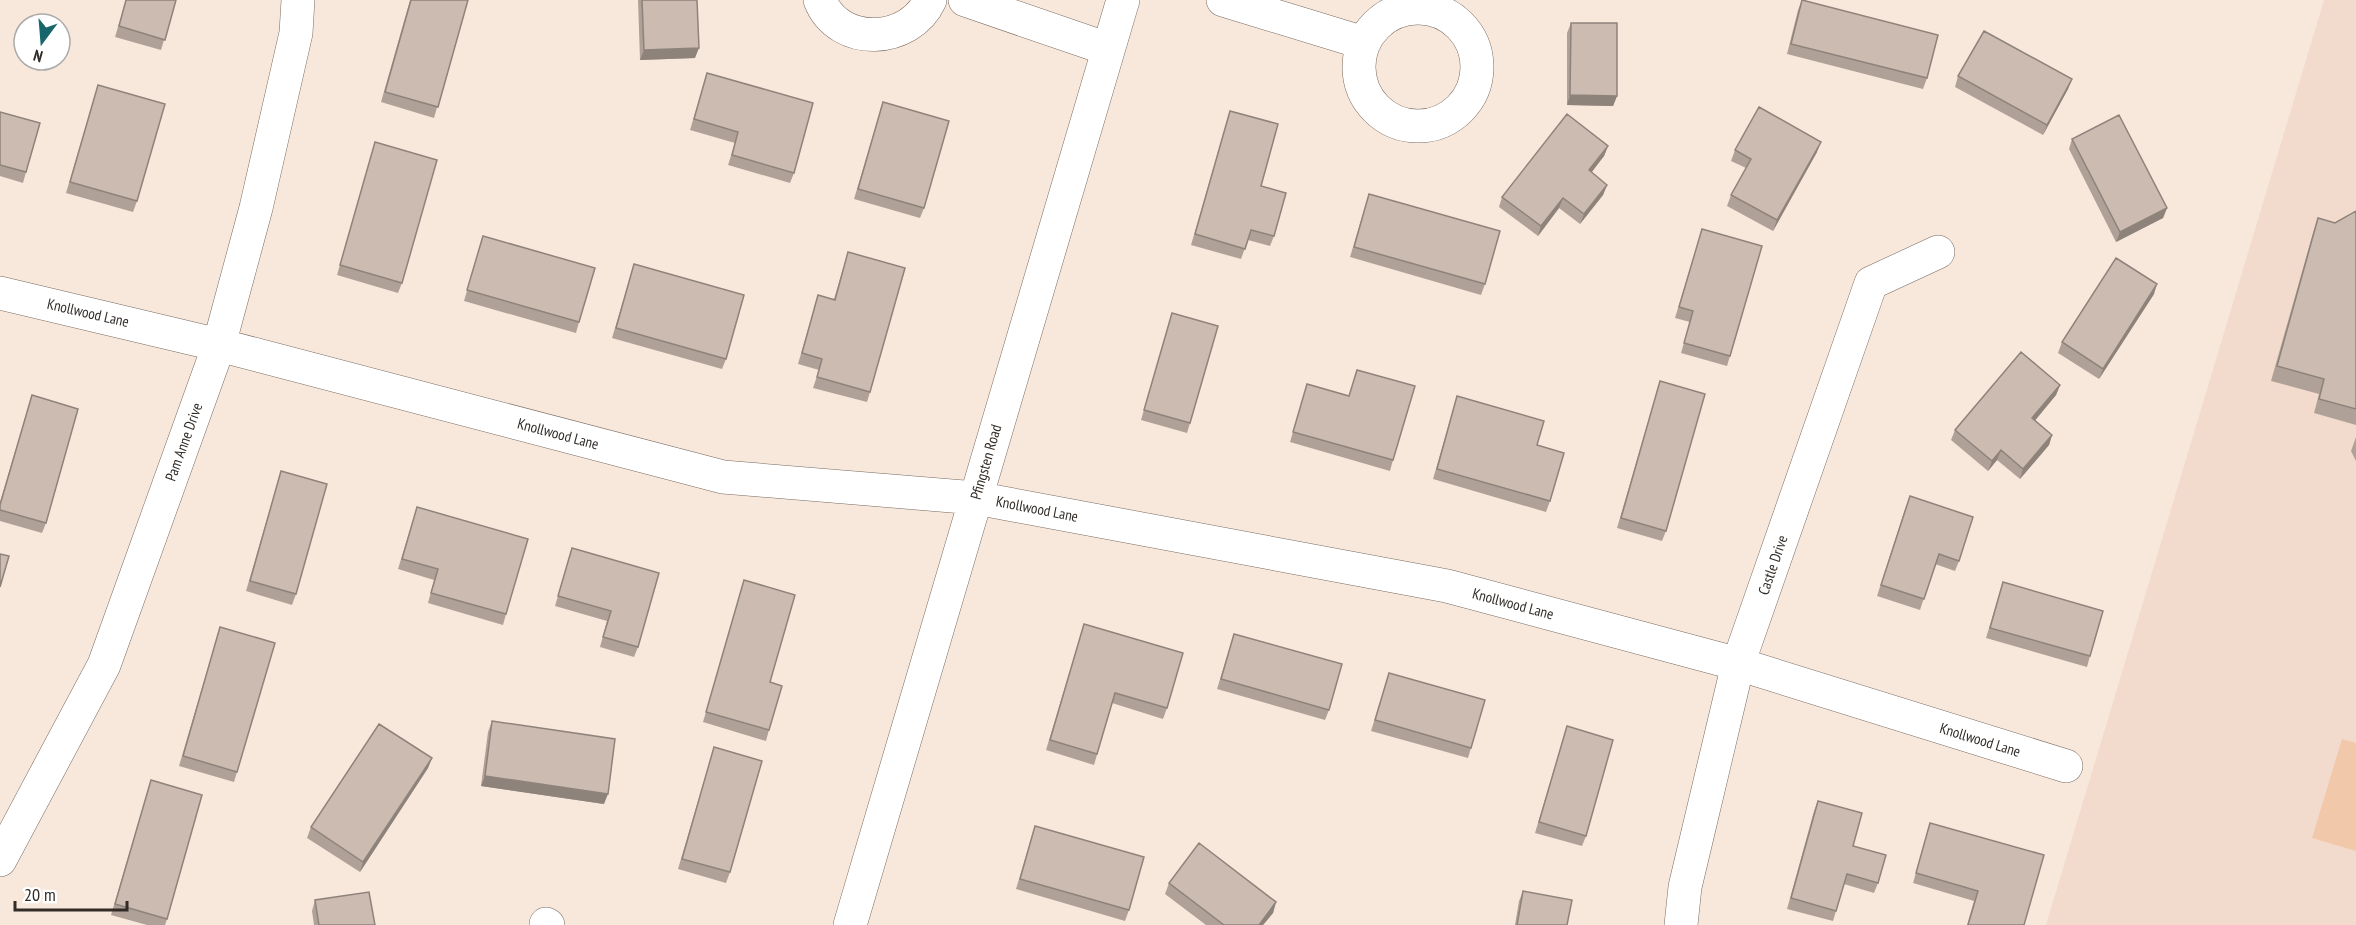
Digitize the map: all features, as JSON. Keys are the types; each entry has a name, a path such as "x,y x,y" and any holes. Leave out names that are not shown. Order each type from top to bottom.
{"street":[{"name":"Pam Anne Drive","path":"0,860 104,665 219,345 256,208 296,33 298,0"},
{"path":"820,0 835,21 853,31 873,36 894,33 912,24 927,8 930,0"},
{"path":"965,0 1108,49"},
{"name":"Pfingsten Road","path":"850,925 1123,0"},
{"path":"1223,0 1364,43"},
{"name":"Castle Drive","path":"1681,925 1685,887 1738,664 1871,284 1938,252"},
{"name":"Knollwood Lane","path":"0,292 219,345 723,477 976,498 1447,586 1738,664 2066,766"}],"shaded area":[{"path":"2324,0 2356,0 2356,925 2046,925"},
{"path":"2342,739 2356,743 2356,851 2312,838"}],"building":[{"path":"126,0 176,0 165,40 119,26"},
{"path":"411,0 468,0 438,107 385,92"},
{"path":"642,0 697,0 699,48 644,50"},
{"path":"1802,0 1938,35 1927,78 1791,44"},
{"path":"1571,23 1617,23 1617,96 1570,95"},
{"path":"1984,31 2072,79 2047,125 1958,76"},
{"path":"707,73 813,103 794,173 732,155 738,132 694,119"},
{"path":"98,85 165,104 137,201 70,182"},
{"path":"883,102 949,121 924,208 858,189"},
{"path":"1759,107 1821,142 1777,220 1731,195 1751,159 1735,150"},
{"path":"1230,111 1278,124 1261,186 1286,193 1274,236 1251,230 1245,249 1195,234"},
{"path":"0,112 40,123 26,172 0,165"},
{"path":"1567,114 1608,146 1589,170 1607,185 1584,214 1563,198 1541,226 1502,197"},
{"path":"2119,115 2167,208 2120,232 2072,139"},
{"path":"375,142 437,160 402,283 340,265"},
{"path":"1369,194 1500,231 1485,284 1354,247"},
{"path":"2356,211 2356,409 2319,399 2324,379 2277,366 2318,218 2335,223"},
{"path":"1702,229 1762,246 1730,356 1684,343 1693,311 1679,307"},
{"path":"483,236 595,268 579,322 467,290"},
{"path":"848,252 905,268 870,392 817,377 822,359 802,353 818,295 835,300"},
{"path":"2116,258 2157,284 2103,369 2062,342"},
{"path":"634,264 744,295 726,359 616,328"},
{"path":"1172,313 1218,326 1190,423 1144,410"},
{"path":"2021,352 2060,385 2032,418 2052,435 2023,469 2001,450 1992,461 1955,430"},
{"path":"1357,370 1415,386 1393,460 1293,432 1307,384 1349,396"},
{"path":"1660,381 1705,394 1666,531 1621,518"},
{"path":"32,395 78,409 46,523 0,510"},
{"path":"1457,396 1544,421 1537,445 1564,453 1550,501 1437,469"},
{"path":"281,471 327,484 296,594 250,581"},
{"path":"1910,496 1973,517 1959,561 1939,554 1924,599 1881,585"},
{"path":"417,507 528,539 506,614 431,593 438,569 402,559"},
{"path":"572,548 659,573 638,647 603,637 611,611 558,596"},
{"path":"0,554 9,556 0,587"},
{"path":"744,580 795,595 770,682 782,686 769,730 706,712"},
{"path":"2003,582 2103,611 2090,656 1990,628"},
{"path":"1084,624 1183,653 1167,708 1115,693 1097,754 1050,740"},
{"path":"220,627 275,643 237,772 183,756"},
{"path":"1234,634 1342,664 1329,710 1221,679"},
{"path":"1389,673 1485,700 1471,748 1375,720"},
{"path":"492,721 615,739 608,794 485,776"},
{"path":"379,724 432,758 363,862 311,827"},
{"path":"1567,726 1613,740 1586,836 1539,822"},
{"path":"714,747 762,761 730,872 682,859"},
{"path":"151,780 202,795 167,919 115,904"},
{"path":"1818,801 1862,813 1853,846 1886,855 1878,883 1847,874 1836,911 1791,898"},
{"path":"1930,823 2044,855 2024,925 1968,925 1978,891 1916,873"},
{"path":"1035,826 1144,857 1129,910 1020,879"},
{"path":"1199,843 1276,902 1259,925 1224,925 1169,883"},
{"path":"1523,891 1572,900 1567,925 1517,925"},
{"path":"369,892 375,925 319,925 315,900"}]}
